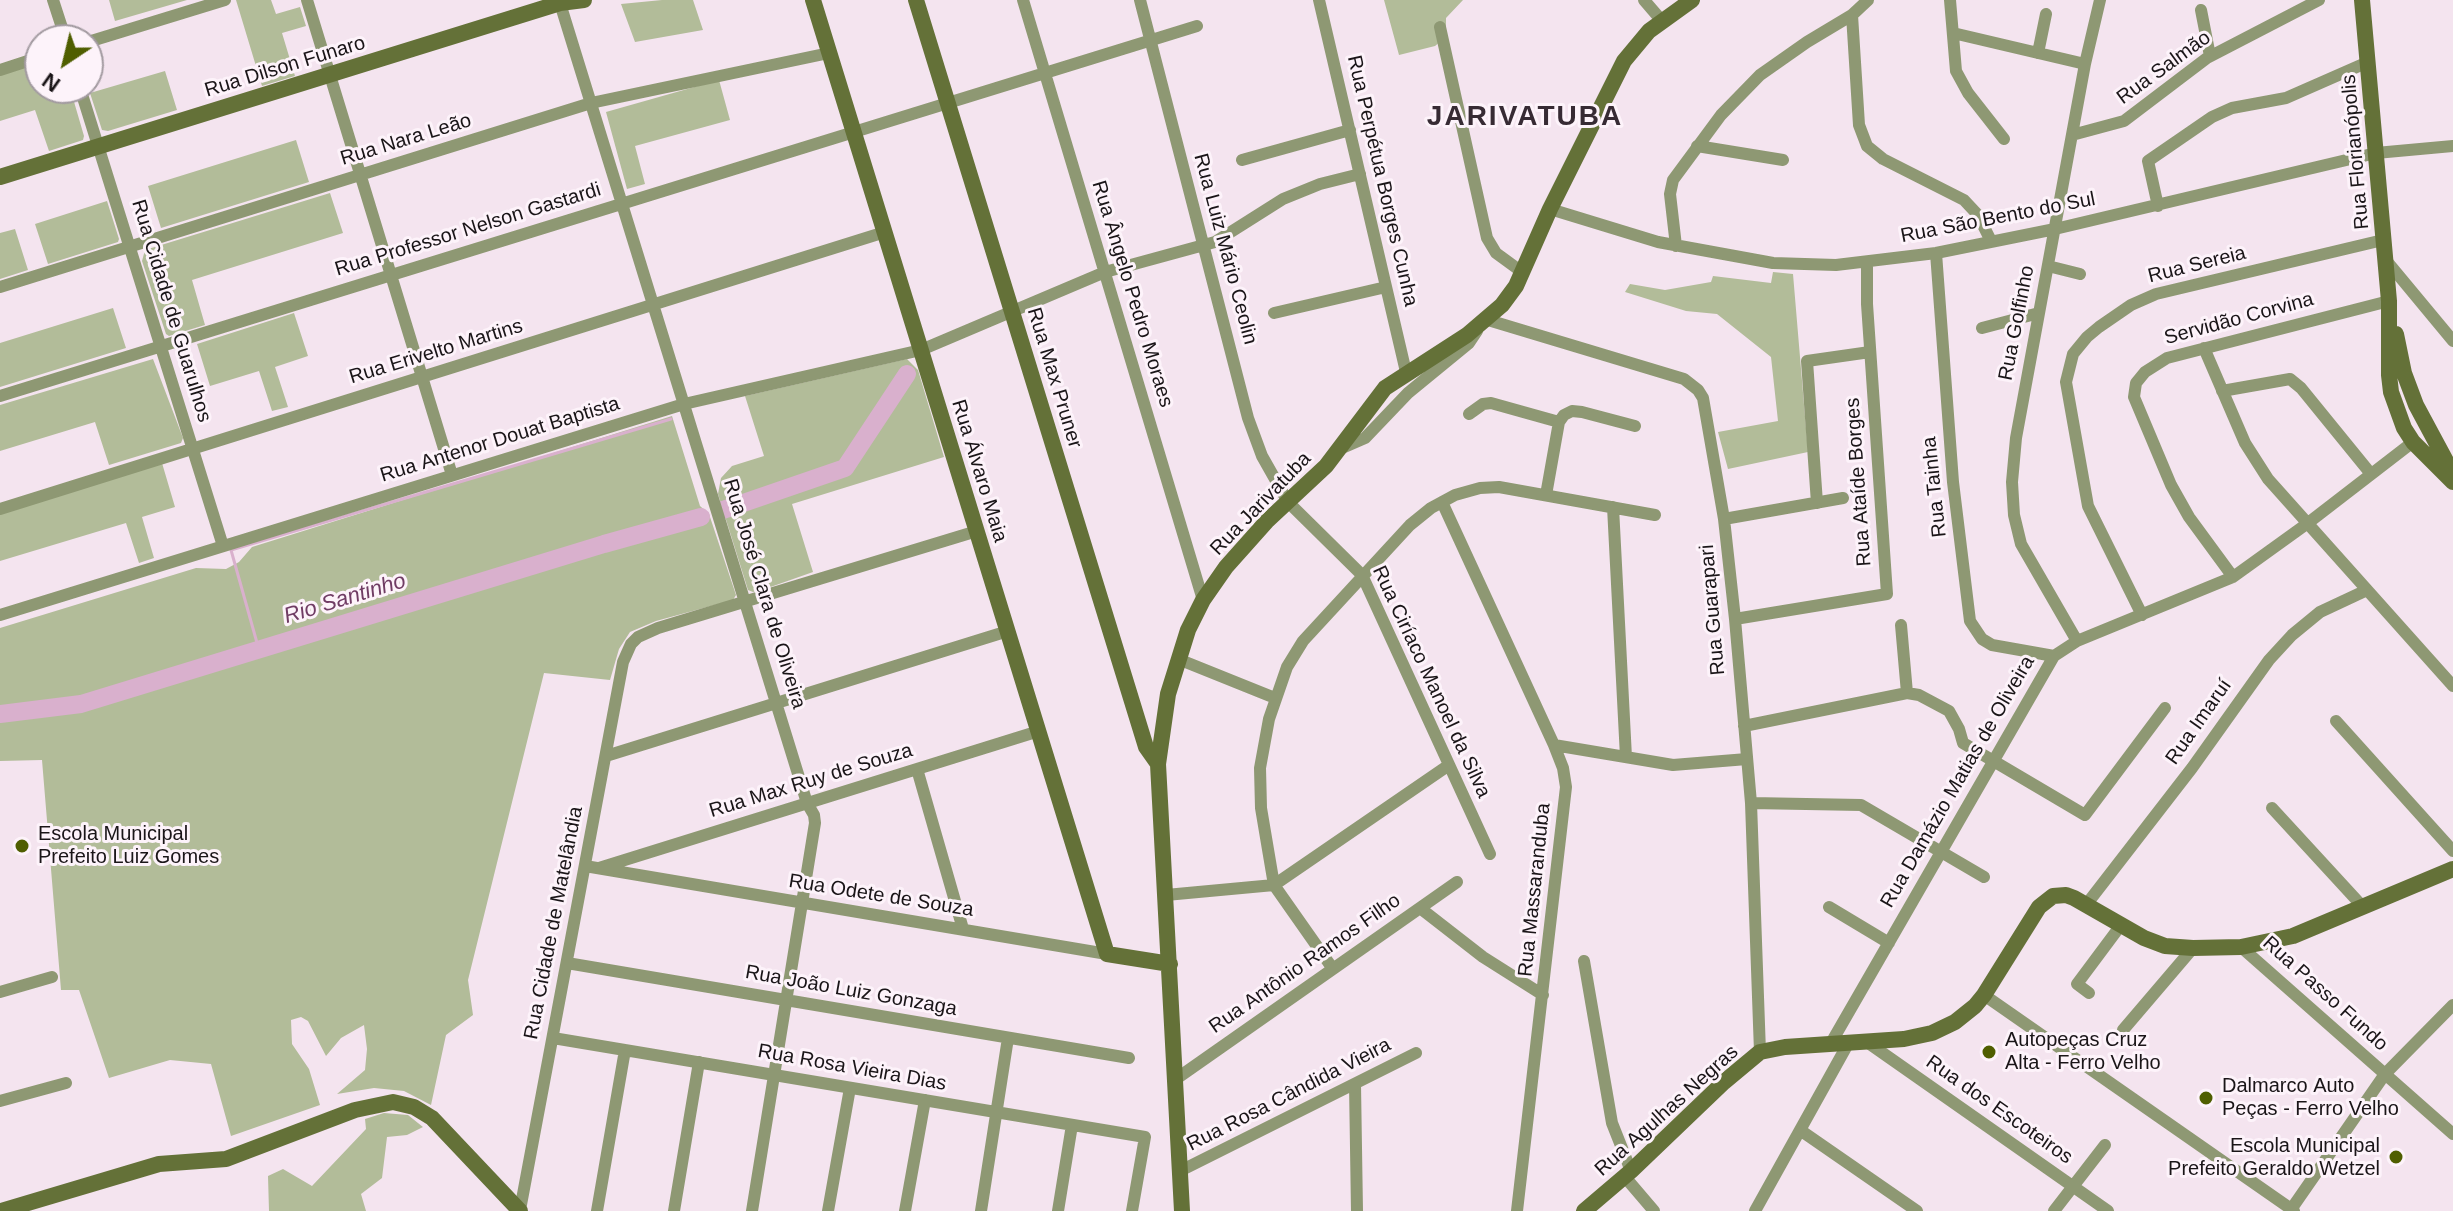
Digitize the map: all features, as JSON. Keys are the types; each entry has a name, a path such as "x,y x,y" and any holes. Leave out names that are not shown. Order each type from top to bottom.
{"street":[{"path":"53,0 61,24"},
{"path":"104,37 225,0"},
{"path":"307,0 452,475"},
{"name":"Rua Dilson Funaro","path":"0,177 559,1 584,0"},
{"name":"Rua Álvaro Maia","path":"813,0 1107,954"},
{"name":"Rua Max Pruner","path":"916,0 1146,747 1158,764"},
{"name":"Rua Ângelo Pedro Moraes","path":"1023,0 1203,600"},
{"name":"Rua Luiz Mário Ceolin","path":"1140,0 1255,437 1288,502"},
{"name":"Rua Perpétua Borges Cunha","path":"1319,0 1406,372"},
{"path":"1644,0 1662,21"},
{"name":"Rua Jarivatuba","path":"1182,1211 1158,764 1164,710 1178,659 1203,600 1236,555 1342,448 1375,398 1406,372 1484,322 1510,295 1616,73 1640,40 1692,0"},
{"path":"1676,246 1670,187 1697,146 1734,100 1760,75 1852,15 1868,0"},
{"path":"1950,0 1956,71 1960,81 2004,139"},
{"name":"Rua Golfinho","path":"2077,641 2021,544 2014,515 2012,482 2016,438 2085,64 2100,0"},
{"name":"Rua Salmão","path":"2072,135 2124,121 2210,56 2319,0"},
{"name":"Rua Florianópolis","path":"2362,0 2389,301 2391,392 2400,420 2413,442 2453,482"},
{"name":"Rua José Clara de Oliveira","path":"559,1 815,823 752,1211"},
{"path":"2201,10 2210,56"},
{"path":"2038,53 2046,14"},
{"path":"1852,15 1859,125 1867,146 1883,159 1964,200 1978,215 1991,241"},
{"name":"Rua Professor Nelson Gastardi","path":"0,396 1197,26"},
{"path":"1440,27 1487,238 1496,253 1522,272"},
{"path":"1953,33 2085,64"},
{"name":"Rua Nara Leão","path":"0,287 591,103 829,53"},
{"path":"0,70 24,62"},
{"path":"2158,206 2148,161 2212,117 2232,108 2286,98 2368,62"},
{"name":"Rua Cidade de Guarulhos","path":"85,104 223,546"},
{"path":"1242,160 1350,130"},
{"path":"1697,146 1783,160"},
{"name":"Rua São Bento do Sul","path":"1550,209 1676,246 1787,265 1867,263 1936,253 2055,229 2376,153 2453,146"},
{"name":"Rua Antenor Douat Baptista","path":"0,615 684,404 921,350 1105,272 1204,246 1227,236 1292,195 1360,174"},
{"name":"Rua Erivelto Martins","path":"0,509 885,232"},
{"name":"Rua Sereia","path":"2142,615 2088,506 2066,382 2073,354 2099,327 2131,305 2156,294 2383,240"},
{"name":"Rua Tainha","path":"1936,253 1952,471 1970,621 1982,639 1992,645 2054,656"},
{"path":"2385,259 2453,341"},
{"name":"Rua Ataíde Borges","path":"1735,619 1887,594 1867,263"},
{"path":"2048,266 2080,274"},
{"path":"1274,313 1386,287"},
{"name":"Rua Florianópolis","path":"2389,301 2409,390 2453,475"},
{"name":"Servidão Corvina","path":"2233,577 2176,494 2134,397 2136,383 2154,364 2167,358 2389,301"},
{"path":"1982,328 2039,313"},
{"path":"1342,448 1365,438 1408,393 1469,343 1484,322"},
{"name":"Rua Guarapari","path":"1484,322 1639,364 1691,382 1703,398 1724,519 1735,619 1751,803 1760,1052"},
{"path":"2204,348 2255,461 2453,686"},
{"path":"1817,503 1807,361 1870,352"},
{"path":"2222,391 2290,379 2301,388 2371,474"},
{"path":"1469,414 1483,404 1491,403 1559,422"},
{"path":"1546,495 1559,422 1568,412 1577,411 1635,426"},
{"name":"Rua Damázio Matias de Oliveira","path":"1831,1043 2054,656 2077,641 2233,577 2413,442"},
{"path":"1333,969 1274,885 1264,832 1260,778 1265,737 1287,667 1303,641 1410,525 1442,502 1468,491 1489,487 1655,515"},
{"path":"1724,519 1843,498"},
{"name":"Rua Ciríaco Manoel da Silva","path":"1288,502 1362,575 1490,854"},
{"name":"Rua Massaranduba","path":"1442,502 1554,745 1564,777 1565,801 1517,1211"},
{"path":"1613,507 1626,757"},
{"path":"745,602 977,531"},
{"name":"Rua Imaruí","path":"2086,905 2192,768 2269,660 2292,635 2320,612 2367,590"},
{"name":"Rua Cidade de Matelândia","path":"520,1210 567,963 591,867 623,662 631,644 649,632 745,602"},
{"path":"1901,625 1907,693"},
{"path":"606,756 1008,631"},
{"path":"1178,659 1275,698"},
{"path":"1744,726 1907,693 1929,699 1949,711 1963,743 2085,815 2165,708"},
{"path":"2336,721 2453,851"},
{"name":"Rua Max Ruy de Souza","path":"591,867 1039,731"},
{"path":"1554,745 1685,765 1747,759"},
{"path":"1166,895 1274,885 1449,765"},
{"path":"917,769 963,929"},
{"path":"1751,803 1861,805 1984,877"},
{"path":"2272,808 2363,907"},
{"name":"Rua Odete de Souza","path":"591,867 1170,964"},
{"name":"Rua Agulhas Negras","path":"1584,1211 1760,1052 1785,1047 1917,1037 1945,1028 1965,1015 1984,995 2039,907 2053,896 2066,895 2165,946 2241,947 2293,936 2453,869"},
{"name":"Rua Antônio Ramos Filho","path":"1176,1079 1457,882"},
{"path":"1829,907 1889,943"},
{"path":"1420,908 1483,957 1543,995"},
{"path":"2089,993 2077,984 2121,925"},
{"name":"Rua Passo Fundo","path":"2241,947 2453,1134"},
{"path":"2123,1030 2193,948"},
{"path":"1584,961 1612,1123 1628,1174 1654,1211"},
{"name":"Rua João Luiz Gonzaga","path":"567,963 1129,1058"},
{"path":"0,992 52,977"},
{"path":"1984,995 2292,1210 2385,1074 2453,1005"},
{"name":"Rua Rosa Vieira Dias","path":"553,1038 1145,1137 1132,1211"},
{"path":"981,1211 1008,1038"},
{"path":"1755,1211 1849,1042"},
{"name":"Rua dos Escoteiros","path":"1867,1042 2108,1211"},
{"path":"597,1211 625,1050"},
{"name":"Rua Rosa Cândida Vieira","path":"1180,1171 1416,1053"},
{"path":"674,1211 699,1062"},
{"path":"0,1101 66,1083"},
{"path":"1355,1084 1357,1211"},
{"path":"828,1211 850,1088"},
{"path":"905,1211 925,1100"},
{"path":"1,1211 159,1164 226,1159 355,1110 393,1102 414,1107 432,1118 520,1210"},
{"path":"1058,1211 1072,1125"},
{"path":"1800,1130 1917,1211"},
{"path":"2054,1211 2105,1145"}],"green space":[{"path":"109,0 187,0 115,21"},
{"path":"236,0 271,0 276,14 300,7 306,26 282,33 295,76 262,86"},
{"path":"693,0 703,30 635,42 621,4"},
{"path":"1384,0 1463,0 1446,18 1446,37 1435,46 1399,55"},
{"path":"24,67 24,104 75,104 83,140 49,151 35,110 0,121 0,74"},
{"path":"165,71 177,110 108,131 102,130 94,104 104,104 104,89"},
{"path":"719,80 730,120 635,146 645,184 627,189 606,112"},
{"path":"296,140 309,182 161,228 148,186"},
{"path":"330,193 343,233 192,280 205,325 169,336 166,334 142,261 145,250"},
{"path":"107,201 118,242 48,264 35,224"},
{"path":"15,229 28,270 0,279 0,233"},
{"path":"1773,272 1793,274 1808,452 1728,469 1718,432 1778,421 1771,357 1717,314 1686,311 1625,292 1630,284 1665,290 1711,282 1713,276 1771,283"},
{"path":"113,308 126,348 0,387 0,343"},
{"path":"294,313 308,356 275,367 288,407 272,411 259,371 210,386 197,344"},
{"path":"153,359 183,438 181,443 109,465 95,422 0,451 0,405"},
{"path":"907,359 918,370 944,457 792,504 813,572 762,590 748,590 718,494 721,478 732,466 764,456 745,396"},
{"path":"672,416 700,506 709,514 736,595 733,600 656,621 630,632 619,649 610,680 544,673 468,980 473,1015 446,1035 431,1105 404,1091 374,1088 337,1094 365,1070 367,1049 364,1025 341,1038 326,1056 308,1021 301,1017 291,1020 292,1044 309,1069 320,1105 231,1136 211,1064 170,1060 109,1078 79,990 61,990 42,760 0,761 0,628 196,568 226,569 239,562 252,547"},
{"path":"162,463 175,507 142,517 154,558 139,563 126,523 0,561 0,512"},
{"path":"384,1113 408,1115 423,1127 407,1135 387,1137 382,1178 361,1194 366,1211 269,1211 268,1176 283,1169 312,1186 366,1129 365,1119"}],"waterway":[{"name":"Rio Santinho","path":"723,510 845,468 907,374"},
{"path":"259,650 231,550 671,419"},
{"name":"Rio Santinho","path":"0,714 81,704 701,517"}],"place":[{"name":"Escola Municipal Prefeito Luiz Gomes","path":"22,846"},
{"name":"Autopeças Cruz Alta - Ferro Velho","path":"1989,1052"},
{"name":"Dalmarco Auto Peças - Ferro Velho","path":"2206,1098"},
{"name":"Escola Municipal Prefeito Geraldo Wetzel","path":"2396,1157"}],"district":[{"name":"JARIVATUBA","path":"1525,117"}]}
